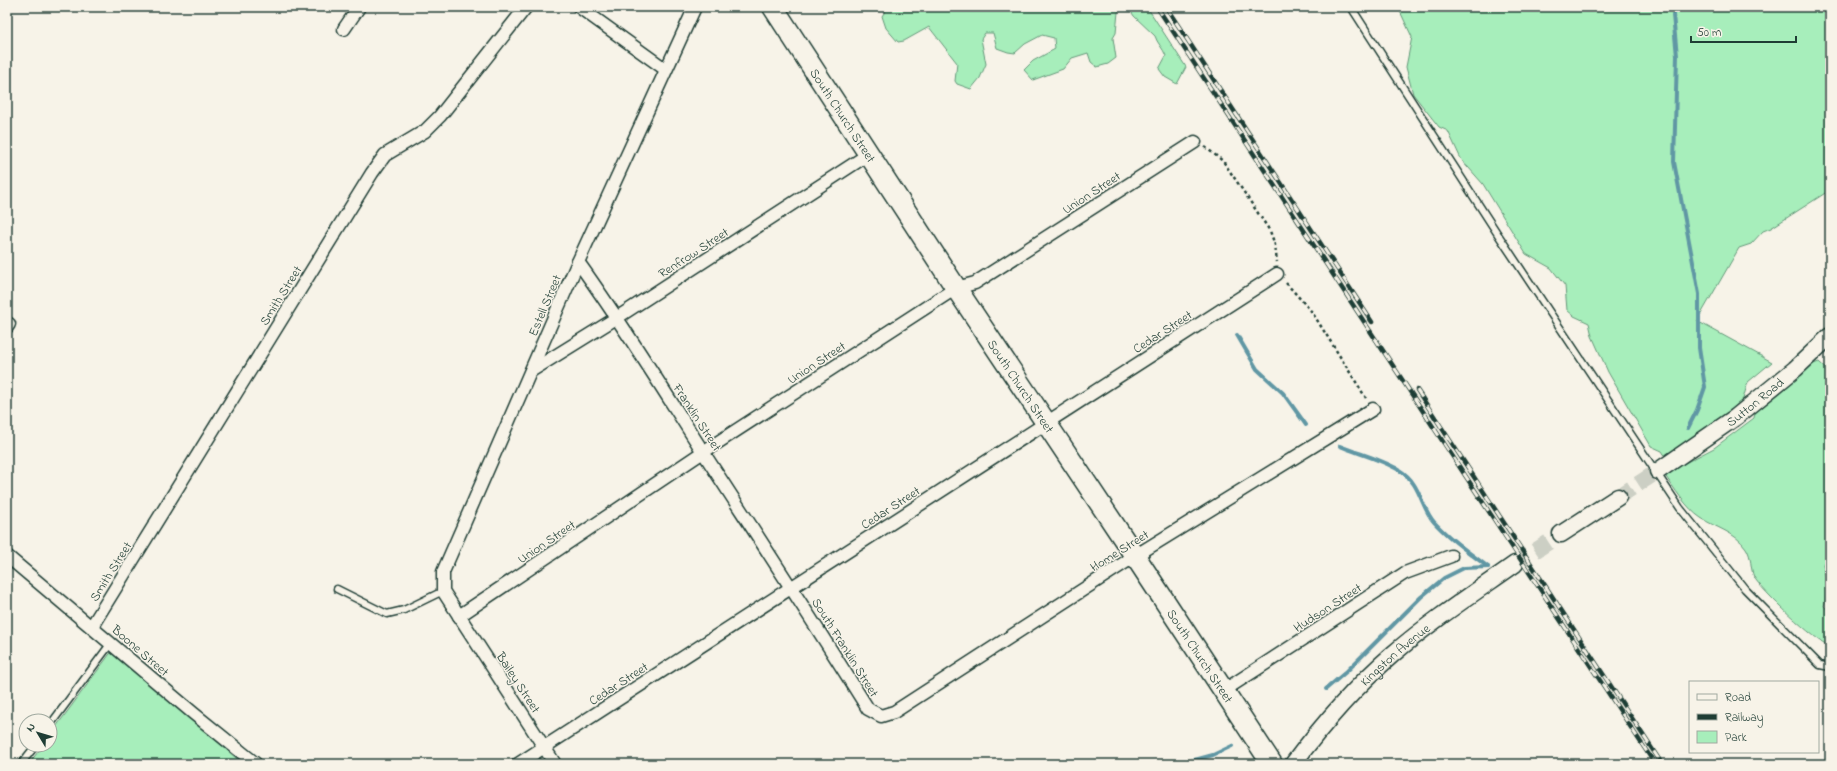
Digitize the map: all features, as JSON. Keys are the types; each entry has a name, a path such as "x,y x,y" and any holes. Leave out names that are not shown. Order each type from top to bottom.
{"main road":[{"name":"South Church Street","path":"773,7 956,288 1272,764"}],"street":[{"path":"344,29 359,7"},
{"name":"Smith Street","path":"92,626 372,173 385,155 425,131 440,116 526,7"},
{"path":"579,7 665,69"},
{"name":"Estell Street","path":"443,591 443,572 578,262 665,69 695,7"},
{"name":"Union Street","path":"459,616 703,452 956,288 975,283 1195,142"},
{"name":"Renfrow Street","path":"531,371 618,317 869,154"},
{"name":"Franklin Street","path":"578,262 618,317 703,452 792,587"},
{"name":"Cedar Street","path":"518,764 1277,274"},
{"name":"Sutton Road","path":"1658,471 1742,413 1795,369 1830,336"},
{"name":"Home Street","path":"881,716 894,712 1135,556 1373,409"},
{"path":"1561,534 1618,497"},
{"name":"Boone Street","path":"7,556 92,626 193,714 256,764"},
{"name":"Hudson Street","path":"1223,691 1405,573 1451,556"},
{"name":"Kingston Avenue","path":"1293,764 1310,741 1344,703 1392,655 1418,634 1515,564"},
{"name":"South Franklin Street","path":"792,587 868,709 881,716"},
{"path":"443,591 459,616"},
{"name":"Bailey Street","path":"459,616 555,764"}],"lane":[{"path":"1351,7 1499,236 1680,508 1758,604 1820,665 1830,667"},
{"path":"337,589 387,614 404,610 443,591"},
{"path":"58,715 111,643"},
{"path":"22,764 30,753"}],"green space":[{"path":"888,7 1127,7 1118,12 1116,33 1113,38 1116,58 1108,64 1097,67 1091,62 1088,53 1072,58 1063,69 1033,80 1024,70 1033,61 1055,49 1054,38 1042,35 1025,44 1015,53 997,48 993,33 985,33 981,39 986,64 980,78 971,89 957,84 955,81 957,63 929,27 904,41 898,42 886,28 882,16"},
{"path":"1128,7 1147,7 1186,67 1177,84 1165,77 1159,69 1166,56 1155,36 1134,16"},
{"path":"1398,7 1830,7 1830,190 1771,228 1763,231 1751,244 1739,248 1697,321 1772,362 1748,382 1743,399 1708,430 1666,457 1662,451 1651,446 1608,372 1592,336 1589,323 1574,316 1567,310 1565,286 1551,268 1526,254 1483,184 1461,159 1448,131 1439,127 1413,94 1406,67 1412,37"},
{"path":"1819,362 1830,372 1830,533 1827,536 1829,555 1823,564 1827,590 1824,606 1830,613 1830,646 1802,626 1767,593 1754,577 1749,555 1742,543 1731,534 1707,522 1696,514 1681,498 1664,474 1714,448 1754,418 1755,412 1808,366"},
{"path":"112,651 243,764 29,764 37,753 58,753 58,724"}],"waterway":[{"path":"1675,7 1673,15 1677,56 1674,162 1699,294 1699,348 1705,387 1697,410 1688,428"},
{"path":"1237,335 1257,369 1283,393 1306,425"},
{"path":"1340,446 1385,463 1406,475 1416,488 1429,516 1440,529 1488,567"},
{"path":"1326,689 1347,671 1421,597 1444,578 1464,568 1488,567"},
{"path":"1180,764 1213,755 1232,746"}],"tunnel":[{"path":"1618,497 1658,471"},
{"path":"1515,564 1561,534"}],"railway":[{"path":"1157,7 1655,764"},
{"path":"1166,7 1372,322"},
{"path":"1417,390 1662,764"}]}
